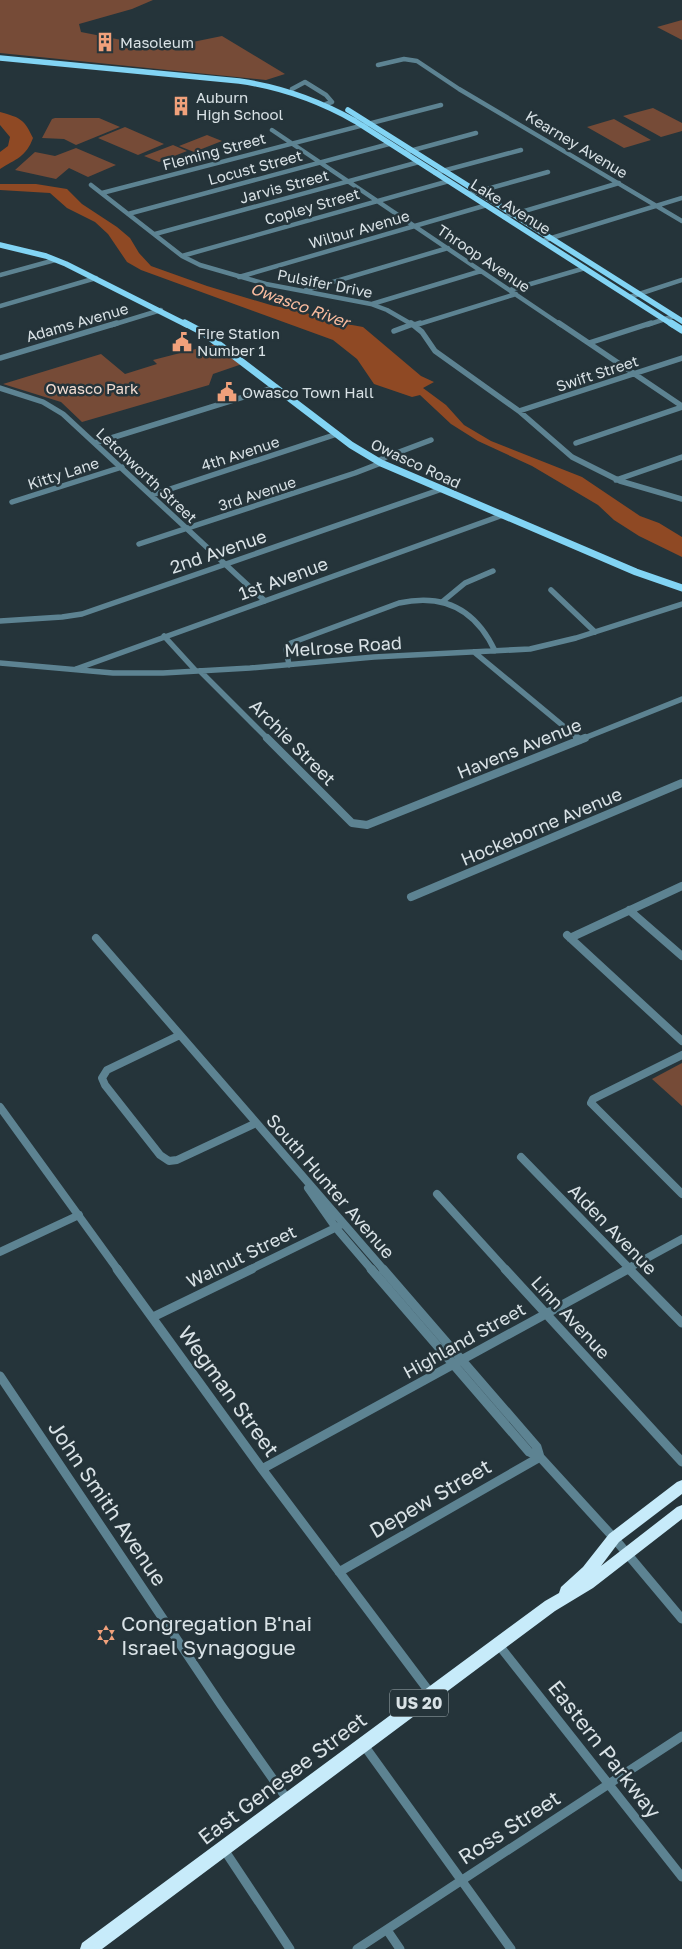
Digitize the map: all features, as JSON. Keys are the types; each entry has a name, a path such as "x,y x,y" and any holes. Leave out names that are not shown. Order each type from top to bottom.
{"highway":[{"name":"East Genesee Street","path":"550,1606 588,1571 614,1538 682,1486"},
{"name":"East Genesee Street","path":"88,1949 550,1606 588,1584 682,1511"}],"main road":[{"name":"Lake Avenue","path":"0,57 231,77 292,88 332,102 412,150 682,321"},
{"name":"Lake Avenue","path":"0,57 246,82 293,92 326,104 682,330"},
{"name":"Owasco Road","path":"0,245 55,260 161,310 209,336 337,434 381,463 636,572 682,588"}],"street":[{"name":"Kearney Avenue","path":"378,65 404,59 417,61 459,89 682,221"},
{"name":"Lake Avenue","path":"292,88 305,82 332,102"},
{"path":"326,104 332,102"},
{"name":"Fleming Street","path":"102,194 441,105"},
{"name":"Throop Avenue","path":"272,130 682,406"},
{"path":"403,152 476,133"},
{"name":"Locust Street","path":"128,214 389,144"},
{"path":"435,173 521,150"},
{"name":"Jarvis Street","path":"155,234 419,162"},
{"path":"469,194 548,172"},
{"name":"Copley Street","path":"182,256 448,181"},
{"path":"504,217 619,183"},
{"name":"Pulsifer Drive","path":"91,185 182,256 198,265 238,277 345,296 372,304 414,325 424,334 429,345 435,351 519,411 582,464 616,480 682,499"},
{"path":"543,241 682,198"},
{"name":"Wilbur Avenue","path":"238,277 487,206"},
{"path":"304,290 448,248"},
{"path":"0,275 55,260"},
{"path":"510,290 585,268"},
{"path":"372,304 481,271"},
{"path":"0,306 96,278"},
{"path":"630,297 682,280"},
{"path":"394,331 516,294"},
{"name":"Adams Avenue","path":"0,358 161,310"},
{"path":"589,343 674,316"},
{"name":"Swift Street","path":"519,411 682,358"},
{"path":"96,443 276,387"},
{"name":"Letchworth Street","path":"0,388 50,405 63,414 265,601"},
{"path":"576,443 682,406"},
{"name":"4th Avenue","path":"152,495 337,434"},
{"path":"381,463 382,458 431,440"},
{"path":"616,480 682,457"},
{"name":"3rd Avenue","path":"139,544 381,463"},
{"name":"Kitty Lane","path":"12,502 122,467"},
{"name":"2nd Avenue","path":"0,621 77,615 442,489"},
{"name":"1st Avenue","path":"74,670 503,515"},
{"path":"442,602 459,586 493,571"},
{"path":"551,590 595,632"},
{"path":"289,665 286,649 296,641 407,601 428,599 442,602 475,619 495,651"},
{"name":"Melrose Road","path":"0,663 132,674 495,651 550,645 682,604"},
{"name":"Archie Street","path":"164,636 352,823 367,825"},
{"path":"474,652 580,740"},
{"name":"Havens Avenue","path":"367,825 680,702"},
{"name":"Hockeborne Avenue","path":"411,896 682,783"},
{"path":"682,886 568,936 682,1041"},
{"path":"630,910 682,956"},
{"name":"South Hunter Avenue","path":"96,938 256,1123 339,1226 457,1362 529,1452 540,1457 614,1538 682,1619"},
{"path":"180,1035 107,1070 102,1078 105,1085 160,1155 169,1161 177,1160 256,1123"},
{"path":"682,1055 593,1099 592,1106 682,1194"},
{"name":"Wegman Street","path":"0,1107 262,1469 431,1694"},
{"name":"Alden Avenue","path":"521,1157 682,1323"},
{"name":"Linn Avenue","path":"437,1194 682,1462"},
{"path":"0,1252 80,1215"},
{"name":"Walnut Street","path":"153,1317 339,1226"},
{"name":"Highland Street","path":"262,1469 682,1239"},
{"name":"John Smith Avenue","path":"0,1376 231,1720 288,1799"},
{"name":"Depew Street","path":"339,1572 540,1457"},
{"name":"Eastern Parkway","path":"498,1644 682,1877"},
{"name":"Ross Street","path":"357,1949 682,1736"},
{"path":"363,1744 511,1949"},
{"path":"223,1848 290,1949"},
{"path":"386,1930 400,1949"}],"green space":[{"path":"0,0 153,0 132,9 79,24 81,32 157,47 178,45 222,36 285,74 266,80 0,53"},
{"path":"682,20 682,40 657,27"},
{"path":"653,108 682,123 682,131 661,137 623,116"},
{"path":"99,118 120,127 76,145 64,139 42,138 52,119"},
{"path":"614,119 651,140 624,148 587,127"},
{"path":"125,127 164,144 138,155 98,138"},
{"path":"207,135 222,141 194,152 179,146"},
{"path":"173,145 187,151 159,162 144,156"},
{"path":"76,148 116,165 88,177 69,168 56,179 15,170 35,152 55,156"},
{"name":"Owasco Park","path":"219,343 245,363 213,374 209,385 82,422 61,402 3,384 101,354 125,374 157,364 153,360"},
{"path":"682,1063 682,1106 652,1079"}],"shaded area":[{"path":"0,112 21,120 33,138 24,154 0,169 0,152 8,146 10,137 0,125"},
{"path":"0,184 36,184 67,189 82,204 130,238 139,253 151,266 207,286 274,306 303,311 330,324 341,323 363,327 421,376 434,382 423,388 446,405 464,425 491,441 582,477 640,516 659,523 682,537 682,557 639,536 614,520 598,505 532,466 478,441 451,424 420,395 412,397 374,384 357,359 333,340 141,270 127,262 108,234 95,222 67,208 50,193 0,190"}],"place":[{"name":"Masoleum","path":"105,42"},
{"name":"Auburn High School","path":"181,106"},
{"name":"Fire Station Number 1","path":"182,342"},
{"name":"Owasco Town Hall","path":"227,392"},
{"name":"Congregation B'nai Israel Synagogue","path":"106,1635"}],"water label":[{"name":"Owasco River","path":"300,305"}]}
